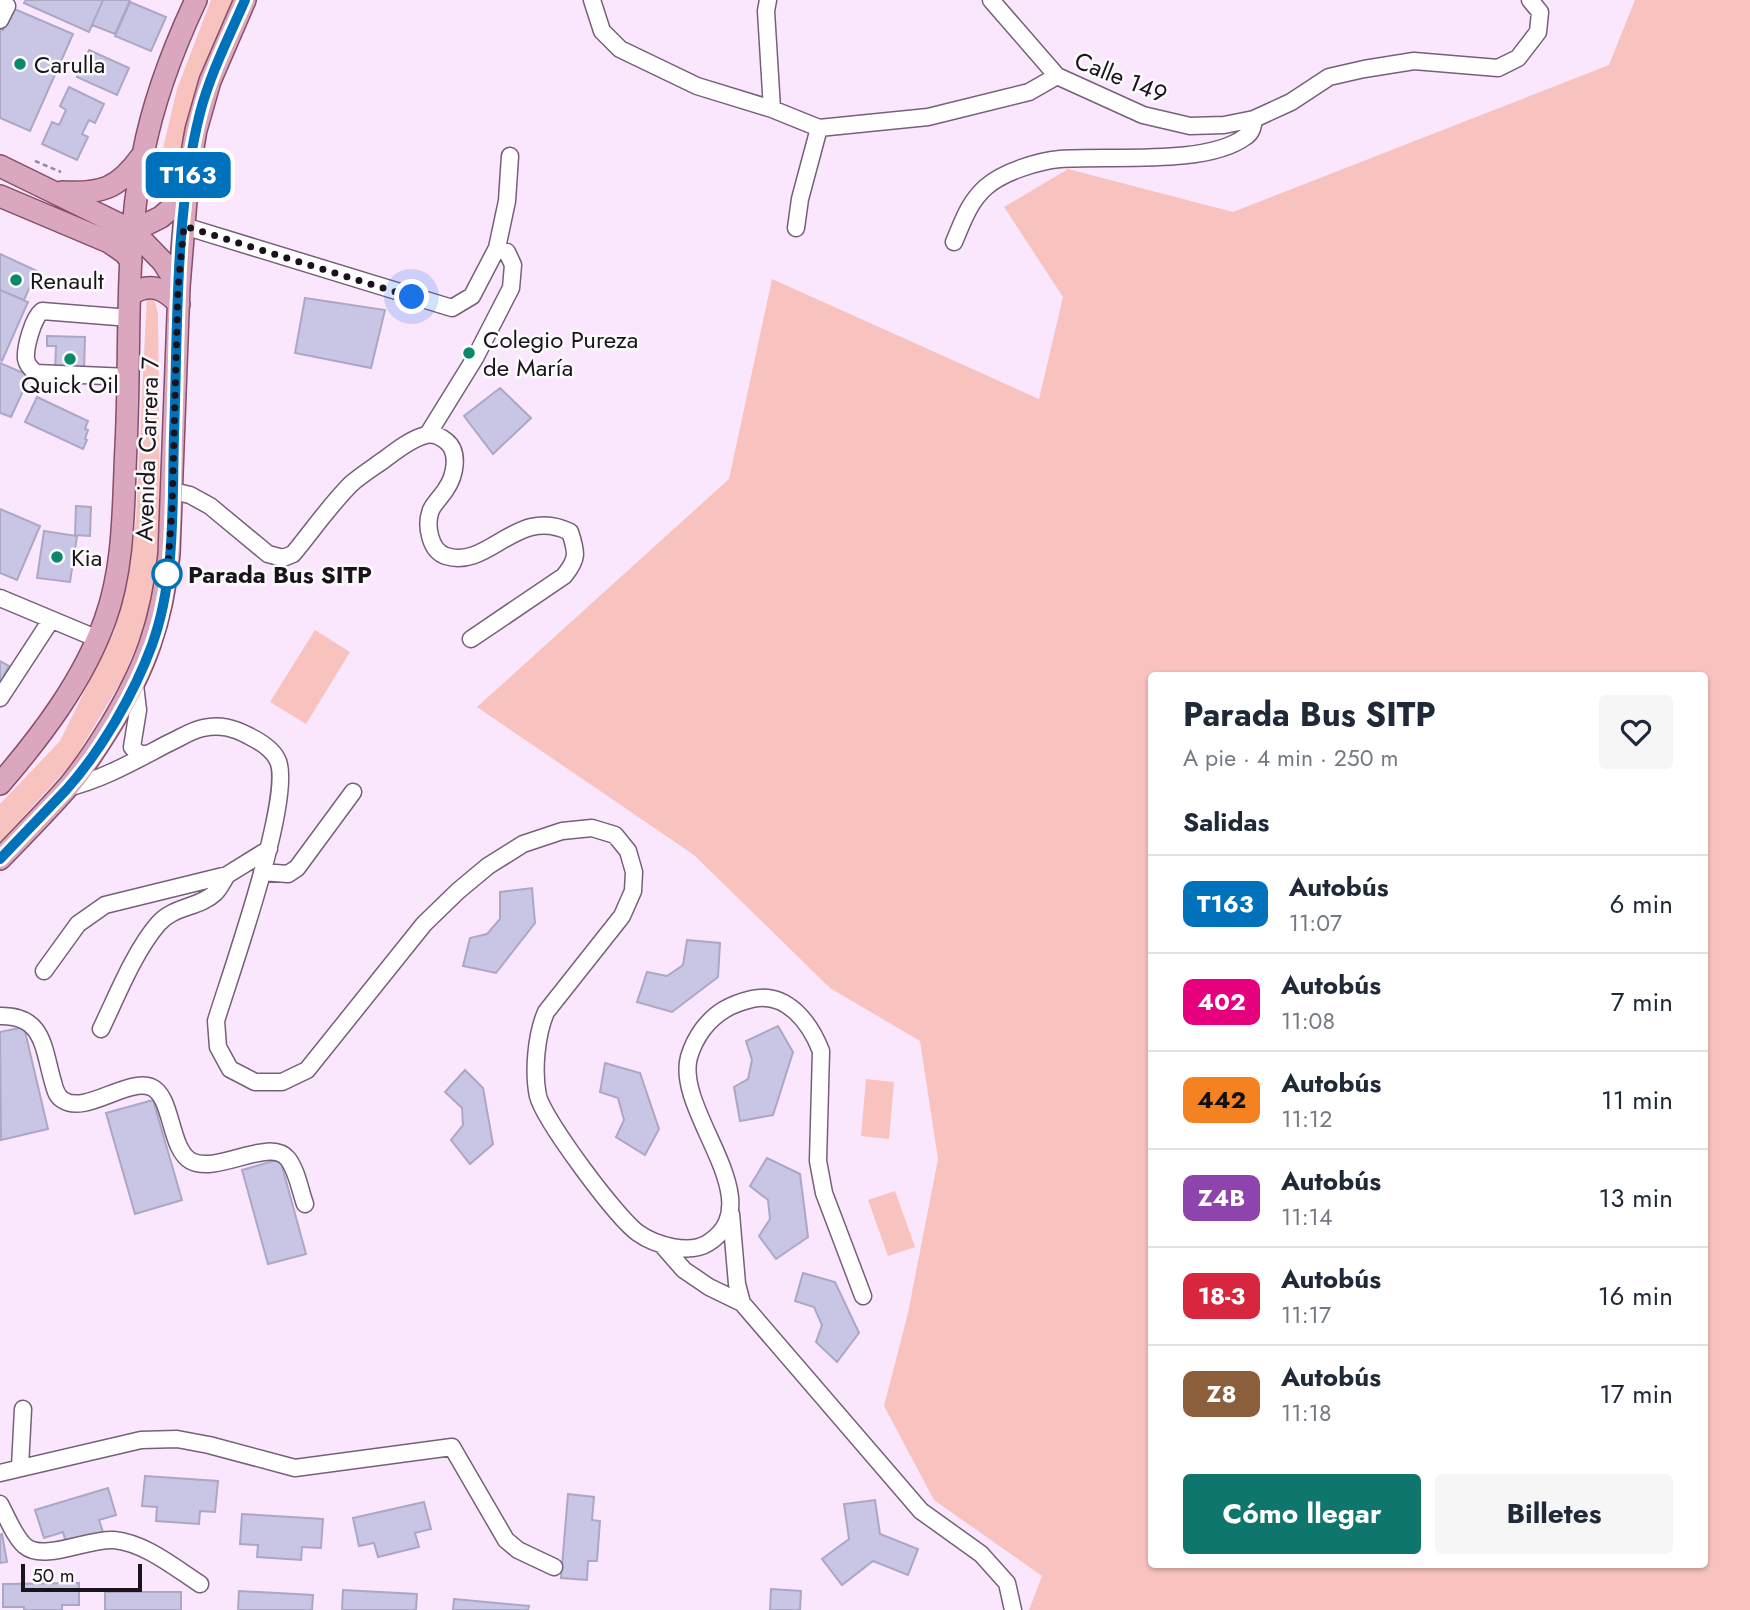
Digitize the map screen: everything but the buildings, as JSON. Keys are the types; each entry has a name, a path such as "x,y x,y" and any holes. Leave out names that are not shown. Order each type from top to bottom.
{"main road":[{"name":"Avenida Carrera 7","path":"0,859 67,788 103,738 135,685 153,642 163,600 169,554 178,295 192,150 210,81 245,0"},
{"name":"Avenida Carrera 7","path":"0,784 56,713 98,639 114,592 119,562 129,377 133,232 143,155 158,97 190,2"},
{"path":"0,166 58,182 81,192 106,189 123,179 143,155"},
{"path":"58,182 133,232 159,257 178,295"},
{"path":"100,240 133,232 161,217 187,194"},
{"path":"0,196 118,247 131,261"},
{"path":"131,294 150,287 178,295"}],"street":[{"name":"Calle 149","path":"592,0 602,31 620,49 697,86 772,109 819,128 928,117 1029,92 1057,76 1143,115 1190,126 1224,125 1254,119 1291,102 1329,77 1364,69 1414,61 1498,68 1518,58 1538,32 1540,12 1530,0"},
{"path":"768,0 766,11 772,109"},
{"path":"992,0 1057,76"},
{"path":"0,3 7,6 0,20"},
{"path":"954,242 971,202 988,185 1028,165 1059,159 1194,154 1225,147 1245,138 1251,131 1254,119"},
{"path":"796,228 800,200 819,128"},
{"path":"184,226 452,308 472,296 498,248 507,201 510,156"},
{"path":"173,491 190,495 210,506 268,554 283,558 293,554 351,484 402,447 428,434 475,358 511,288 513,265 508,252 498,248"},
{"path":"129,377 36,373 29,367 26,358 34,320 42,311 130,317"},
{"path":"428,434 439,436 449,443 455,459 449,486 430,511 432,542 441,554 459,558 475,556 514,533 549,524 570,532 575,547 575,563 564,576 471,639"},
{"path":"0,598 98,639"},
{"path":"0,698 51,620"},
{"path":"135,685 138,710 132,747 139,754 148,754"},
{"path":"67,788 93,780 201,728 234,728 260,741 278,760 282,782 269,849 216,1021 218,1047 230,1069 255,1082 282,1082 307,1070 424,924 488,866 523,844 562,831 592,828 615,835 628,851 634,872 633,891 622,916 542,1021 538,1030 538,1096 543,1111 595,1185 638,1233 662,1245 692,1249 707,1244 720,1232 731,1214"},
{"path":"262,872 288,874 297,868 353,792"},
{"path":"44,971 78,924 105,905 227,875 269,849"},
{"path":"101,1029 129,970 159,923 174,912 207,899 217,891 227,875"},
{"path":"742,1303 737,1284 724,1170 696,1112 689,1084 688,1059 697,1038 712,1018 732,1004 756,998 775,1000 799,1012 815,1036 821,1051 818,1161 820,1177 863,1296"},
{"path":"0,1016 26,1019 35,1028 56,1093 64,1101 78,1104 140,1086 152,1087 160,1096 181,1149 189,1160 201,1164 219,1163 265,1151 284,1154 290,1161 305,1204"},
{"path":"662,1245 684,1270 709,1287 742,1303 921,1511 981,1554 1007,1583 1013,1610"},
{"path":"20,1467 23,1409"},
{"path":"0,1473 141,1440 177,1439 295,1468 452,1447 506,1540 518,1550 554,1567"},
{"path":"0,1504 22,1543 32,1550 44,1552 98,1540 116,1540 149,1552 200,1584"}],"path":[{"path":"27,157 58,182"}],"shaded area":[{"path":"211,0 238,0 177,183 156,178 177,89"},
{"path":"1635,0 1750,0 1750,1610 1029,1610 1042,1576 934,1500 884,1406 908,1313 938,1159 920,1041 830,988 694,855 477,707 729,479 772,279 1039,399 1063,297 1004,207 1068,169 1233,212 1609,65"},
{"path":"147,293 155,302 158,313 160,526 154,583 145,625 122,680 72,763 0,842 0,804 60,741 114,632 128,577 136,520"},
{"path":"315,630 350,652 306,724 270,702"},
{"path":"866,1079 894,1082 889,1139 861,1136"},
{"path":"895,1191 915,1247 888,1256 868,1200"}],"bus line":[{"name":"T163","path":"0,859 67,788 103,738 135,685 153,642 167,579 169,554 178,287 188,176 196,130 210,81 245,0"}],"place":[{"name":"Carulla","path":"20,64"},
{"name":"Renault","path":"16,280"},
{"name":"Colegio Pureza de María","path":"469,353"},
{"name":"Quick Oil","path":"70,359"},
{"name":"Kia","path":"57,557"},
{"name":"Parada Bus SITP","path":"167,574"}],"route":[{"path":"167,574 167,579 172,510 178,287 184,226 412,297"}]}
